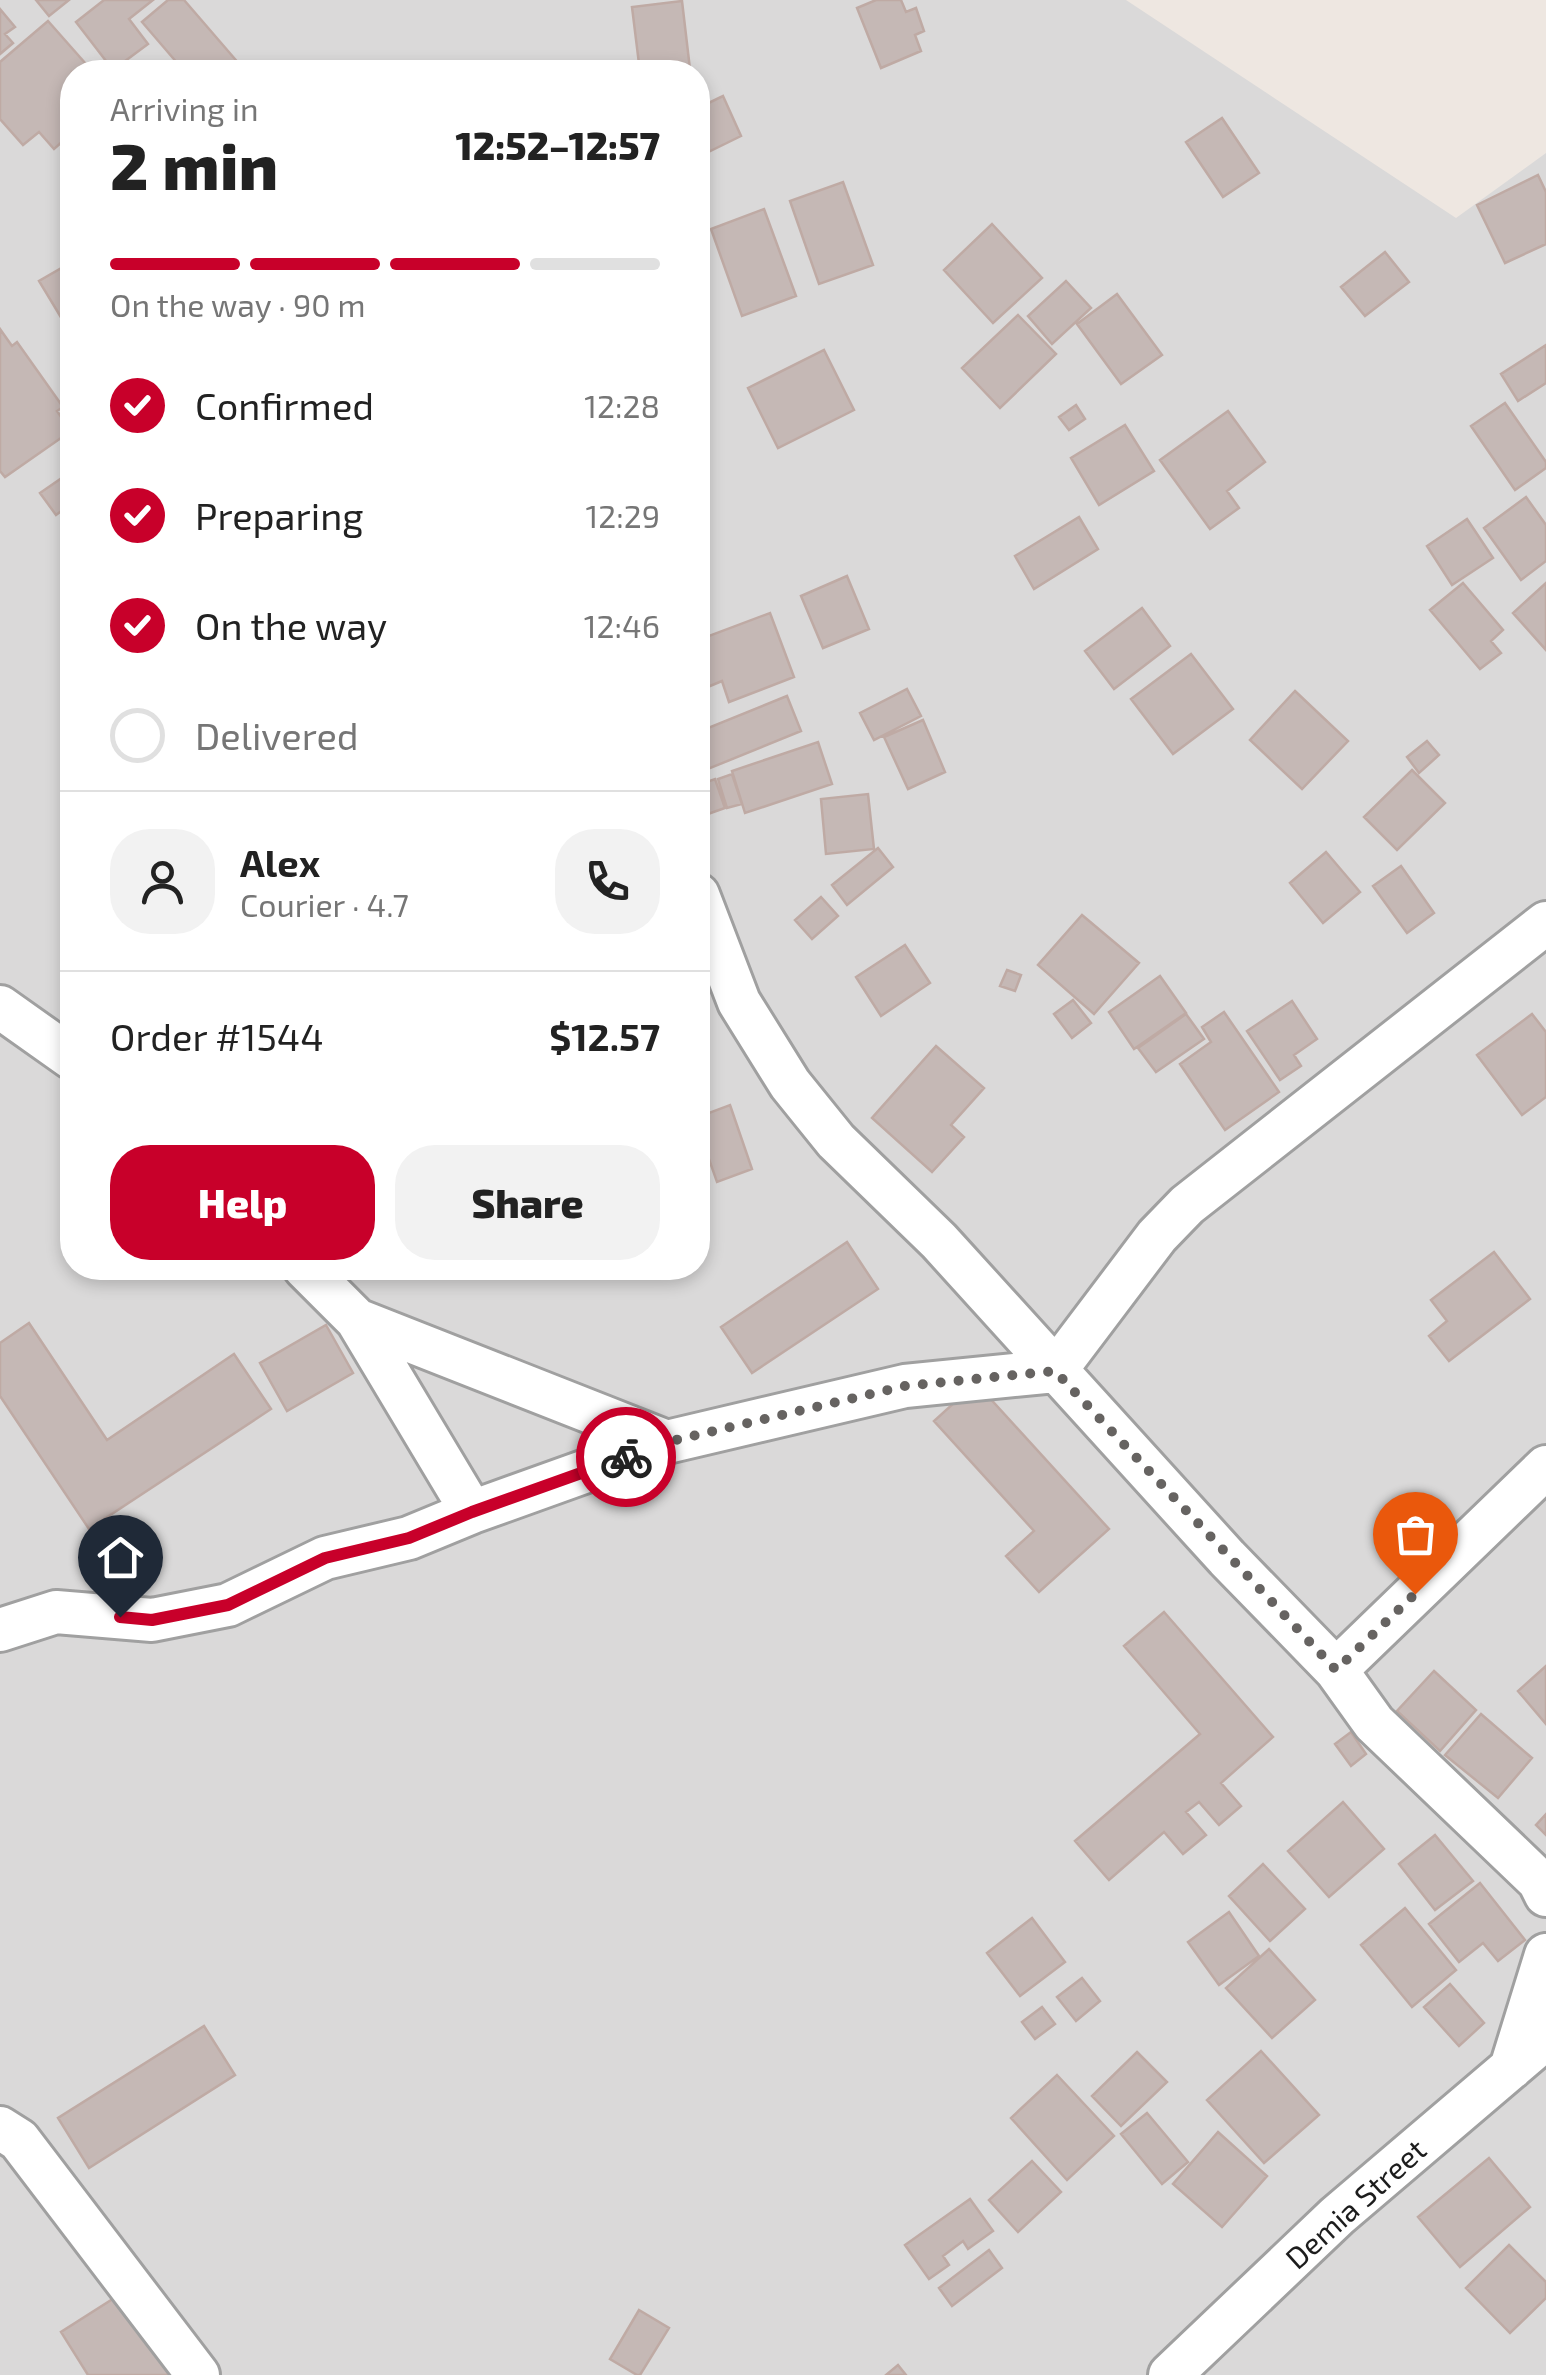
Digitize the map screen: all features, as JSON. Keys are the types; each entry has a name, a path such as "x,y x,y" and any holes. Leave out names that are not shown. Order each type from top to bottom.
{"street":[{"path":"0,1630 56,1612 152,1620 228,1605 325,1558 409,1538 667,1442 905,1386 1055,1371 1157,1236 1187,1205 1546,922"},
{"path":"710,926 739,1002 790,1084 836,1141 939,1241 1055,1371 1336,1670 1374,1723 1471,1812 1539,1881 1546,1895"},
{"path":"0,1006 60,1049"},
{"path":"317,1280 357,1320 472,1512"},
{"path":"357,1320 667,1442"},
{"path":"1336,1670 1546,1467"},
{"path":"1511,2068 1546,1955"},
{"name":"Demia Street","path":"1170,2375 1337,2216 1546,2038"},
{"path":"0,2128 19,2140 198,2375"}],"shaded area":[{"path":"0,0 1126,0 1456,218 1546,153 1546,2375 0,2375"}],"building":[{"path":"36,0 69,0 49,16"},
{"path":"104,0 153,0 129,19 148,44 126,60 105,60 76,22"},
{"path":"168,0 184,0 236,60 175,60 142,22"},
{"path":"876,0 901,0 906,12 916,8 924,31 915,35 921,51 881,68 857,8"},
{"path":"682,1 689,60 639,60 632,7"},
{"path":"0,9 15,27 5,34 13,43 0,54"},
{"path":"48,21 82,60 60,60 60,144 54,149 39,132 23,145 0,119 0,62"},
{"path":"723,96 741,136 710,151 710,102"},
{"path":"1222,118 1259,173 1223,197 1186,142"},
{"path":"1538,175 1546,192 1546,244 1505,263 1477,205"},
{"path":"843,182 873,265 819,284 790,201"},
{"path":"764,209 796,296 742,316 711,229"},
{"path":"992,224 1042,278 993,323 944,270"},
{"path":"1385,252 1409,282 1365,316 1341,287"},
{"path":"60,269 60,316 39,281"},
{"path":"1066,281 1091,308 1052,344 1028,316"},
{"path":"1117,294 1162,355 1121,384 1077,324"},
{"path":"1018,315 1056,354 1000,408 962,368"},
{"path":"0,329 12,346 17,342 60,403 60,439 5,477 0,471"},
{"path":"1546,345 1546,383 1518,401 1501,374"},
{"path":"824,350 854,410 778,448 748,388"},
{"path":"1505,403 1546,462 1546,468 1515,490 1471,426"},
{"path":"1076,405 1085,419 1069,430 1059,417"},
{"path":"1228,411 1265,462 1227,491 1239,508 1210,529 1160,460"},
{"path":"1125,425 1154,471 1099,505 1071,458"},
{"path":"60,479 60,512 56,515 40,493"},
{"path":"1526,497 1546,525 1546,561 1521,580 1484,528"},
{"path":"1079,517 1098,549 1034,589 1015,556"},
{"path":"1467,519 1493,558 1452,585 1427,546"},
{"path":"847,576 869,629 823,648 801,596"},
{"path":"1463,583 1503,630 1491,641 1501,653 1480,669 1430,610"},
{"path":"1546,583 1546,650 1513,613"},
{"path":"1142,608 1170,646 1114,689 1085,651"},
{"path":"770,613 794,677 729,702 722,681 710,686 710,636"},
{"path":"1191,654 1233,709 1173,754 1131,699"},
{"path":"907,689 921,716 874,740 860,713"},
{"path":"1295,691 1348,741 1302,789 1250,740"},
{"path":"787,696 801,731 710,768 710,727"},
{"path":"923,720 945,772 908,789 884,737"},
{"path":"1427,741 1439,755 1419,773 1407,757"},
{"path":"818,742 832,784 745,813 732,771"},
{"path":"1412,770 1445,803 1397,850 1364,817"},
{"path":"732,774 742,804 727,808 718,779"},
{"path":"715,779 725,808 710,813 710,781"},
{"path":"868,794 874,849 826,854 821,799"},
{"path":"878,848 893,867 847,905 832,885"},
{"path":"1326,852 1360,892 1323,923 1290,883"},
{"path":"1401,866 1434,913 1407,933 1373,886"},
{"path":"821,897 838,916 812,939 795,920"},
{"path":"1082,915 1139,963 1094,1014 1038,965"},
{"path":"905,945 930,983 881,1016 856,977"},
{"path":"1007,970 1021,975 1015,991 1000,986"},
{"path":"1160,976 1186,1013 1134,1049 1109,1012"},
{"path":"1073,1000 1091,1023 1072,1038 1054,1014"},
{"path":"1292,1001 1317,1039 1294,1055 1301,1066 1280,1080 1247,1031"},
{"path":"1224,1012 1279,1092 1225,1130 1180,1064 1211,1042 1202,1027"},
{"path":"1186,1014 1204,1039 1156,1072 1138,1048"},
{"path":"1532,1014 1546,1032 1546,1097 1522,1115 1477,1055"},
{"path":"936,1046 984,1088 951,1125 964,1137 932,1172 872,1118"},
{"path":"730,1105 752,1169 717,1182 710,1162 710,1112"},
{"path":"847,1242 878,1289 752,1373 721,1327"},
{"path":"1494,1252 1530,1299 1449,1361 1429,1336 1447,1321 1431,1300"},
{"path":"29,1323 107,1440 234,1354 271,1409 89,1529 0,1396 0,1343"},
{"path":"326,1325 353,1373 287,1411 260,1363"},
{"path":"976,1383 1109,1529 1039,1592 1006,1556 1034,1531 934,1421"},
{"path":"1164,1612 1273,1737 1221,1783 1241,1806 1219,1825 1199,1802 1186,1812 1206,1835 1183,1854 1164,1832 1109,1880 1075,1841 1200,1734 1124,1646"},
{"path":"1546,1666 1546,1724 1518,1691"},
{"path":"1434,1671 1476,1710 1440,1751 1397,1711"},
{"path":"1481,1714 1532,1758 1498,1798 1445,1755"},
{"path":"1351,1732 1366,1754 1351,1766 1335,1744"},
{"path":"1343,1802 1384,1849 1329,1897 1288,1851"},
{"path":"1546,1814 1546,1835 1536,1825"},
{"path":"1435,1835 1473,1881 1435,1910 1399,1864"},
{"path":"1263,1864 1305,1909 1270,1941 1229,1896"},
{"path":"1480,1883 1525,1940 1498,1961 1483,1943 1459,1962 1429,1924"},
{"path":"1405,1908 1456,1970 1412,2007 1361,1945"},
{"path":"1229,1912 1259,1956 1219,1985 1188,1942"},
{"path":"1032,1918 1065,1962 1020,1996 987,1953"},
{"path":"1269,1949 1315,2000 1272,2038 1226,1988"},
{"path":"1082,1978 1100,2001 1076,2021 1057,1997"},
{"path":"1450,1984 1484,2023 1459,2046 1424,2007"},
{"path":"1042,2007 1055,2024 1035,2039 1022,2022"},
{"path":"204,2026 235,2075 89,2168 58,2118"},
{"path":"1261,2051 1319,2115 1264,2163 1207,2100"},
{"path":"1137,2052 1167,2082 1121,2126 1092,2096"},
{"path":"1057,2075 1114,2136 1067,2180 1011,2118"},
{"path":"1147,2113 1188,2162 1162,2184 1121,2134"},
{"path":"1218,2132 1267,2176 1222,2227 1173,2184"},
{"path":"1489,2158 1530,2207 1460,2267 1418,2217"},
{"path":"1032,2161 1061,2192 1018,2232 989,2200"},
{"path":"970,2199 993,2231 968,2249 963,2241 943,2256 949,2265 929,2279 905,2245"},
{"path":"1509,2245 1546,2282 1546,2298 1510,2333 1466,2288"},
{"path":"989,2250 1002,2268 952,2306 939,2288"},
{"path":"119,2295 169,2375 88,2375 61,2332"},
{"path":"639,2310 669,2328 637,2375 610,2359"},
{"path":"898,2365 906,2375 886,2375"}],"way so far":[{"path":"626,1457 667,1442 905,1386 1055,1371 1336,1670 1415,1594"}],"route":[{"path":"120,1617 152,1620 228,1605 325,1558 409,1538 626,1457"}]}
